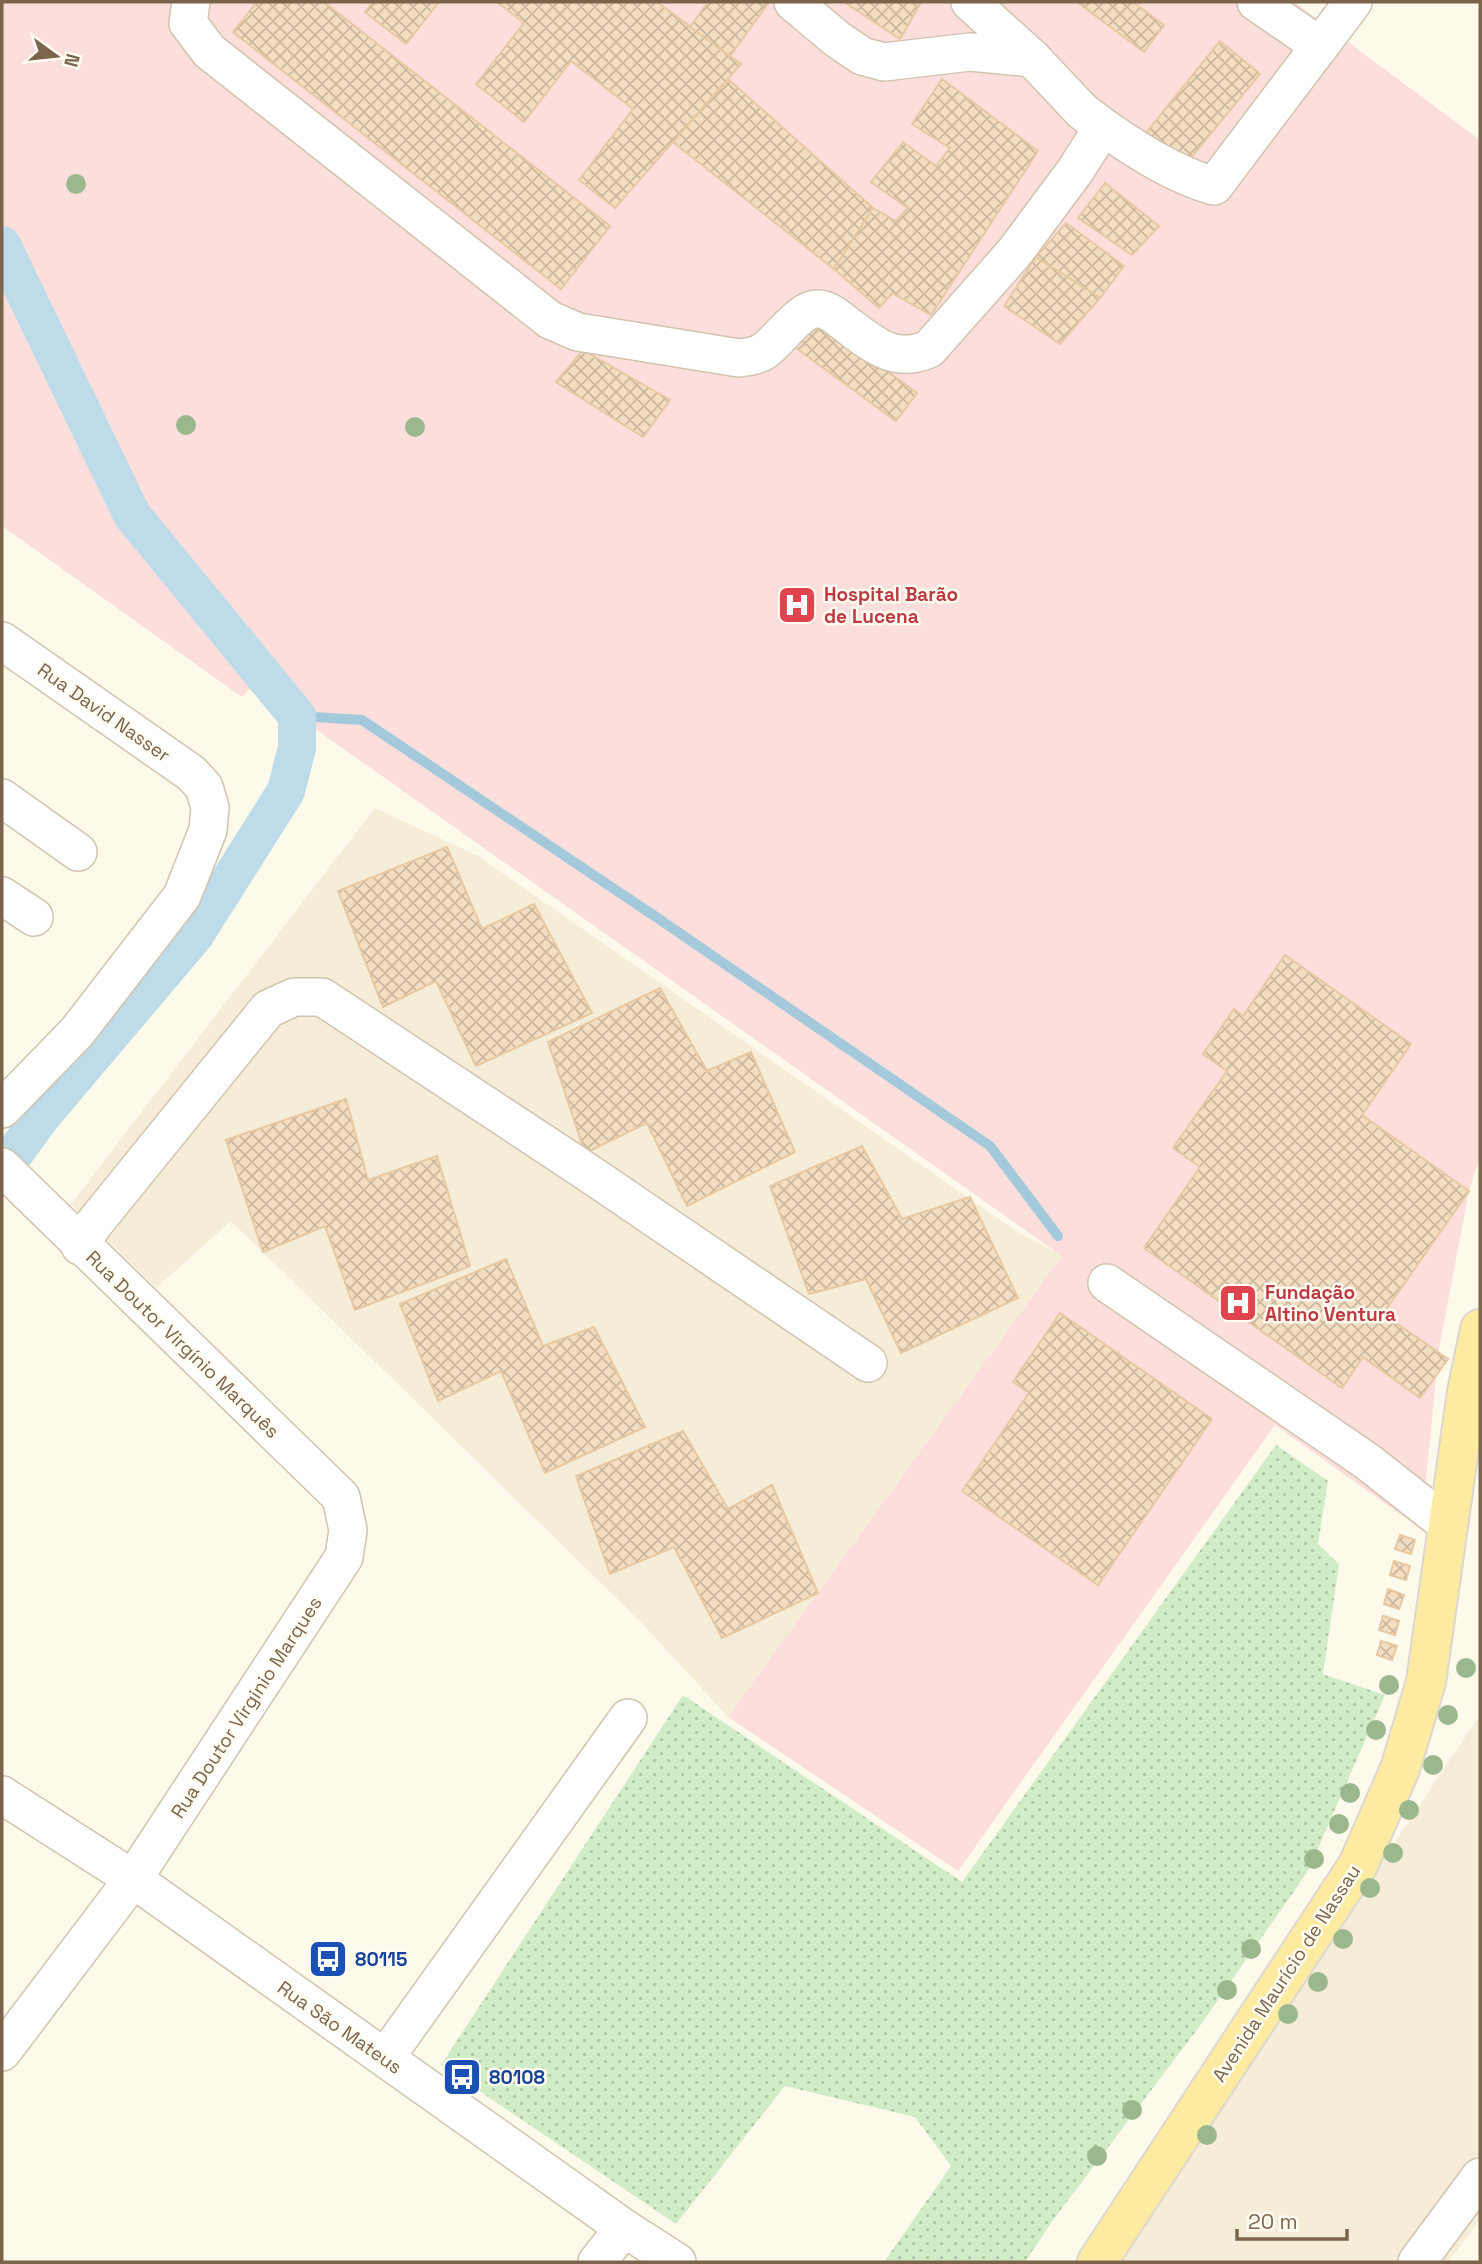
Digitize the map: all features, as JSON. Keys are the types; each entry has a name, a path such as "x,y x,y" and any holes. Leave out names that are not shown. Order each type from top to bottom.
{"main road":[{"name":"Avenida Maurício de Nassau","path":"1097,2262 1358,1865 1400,1769 1426,1682 1448,1525 1468,1476 1467,1392 1480,1329"}],"street":[{"path":"191,2 188,23 209,51 550,320 578,332 738,358 764,352 807,310 818,308 834,314 867,340 894,354 914,356 929,349 1014,253 1075,171 1103,127"},
{"path":"793,2 862,56 884,62 970,52 1032,58"},
{"path":"970,2 1032,58 1082,111 1103,127 1138,151 1191,179 1213,186 1353,2"},
{"path":"1256,2 1320,46"},
{"name":"Rua David Nasser","path":"2,641 191,773 204,787 210,807 208,830 182,896 77,1032 2,1109"},
{"path":"2,798 78,852"},
{"path":"2,896 34,918"},
{"path":"87,1235 268,1009 294,997 322,997 587,1172 868,1363"},
{"name":"Rua Doutor Virgínio Marquês","path":"2,1167 35,1200 87,1235 341,1497 348,1530"},
{"path":"1107,1283 1368,1462 1448,1525"},
{"name":"Rua Doutor Virginio Marques","path":"2,2052 133,1879 344,1557 348,1530"},
{"path":"385,2058 628,1718"},
{"name":"Rua São Mateus","path":"2,1795 133,1879 624,2228 677,2262"},
{"path":"1417,2262 1480,2177"},
{"path":"597,2262 624,2228"}],"shaded area":[{"name":"Hospital Barão de Lucena","path":"2,2 1294,2 1480,140 1480,1157 1469,1190 1439,1349 1421,1529 1275,1425 958,1871 728,1717 1062,1256 253,685 242,697 2,526"},
{"path":"375,808 478,856 1016,1231 1063,1256 728,1717 640,1621 231,1221 156,1288 71,1204"},
{"path":"1480,1715 1480,2220 1448,2262 1114,2262"}],"green space":[{"path":"1276,1445 1328,1481 1318,1544 1339,1564 1323,1674 1385,1695 1308,1871 1199,2027 1053,2220 1025,2262 884,2262 951,2166 915,2117 785,2086 676,2224 441,2065 683,1695 962,1882"}],"building":[{"path":"257,2 324,2 610,226 561,289 233,32"},
{"path":"373,2 439,2 406,44 365,12"},
{"path":"497,2 657,2 741,64 615,208 579,180 633,109 571,61 524,122 476,84 524,23"},
{"path":"708,2 769,2 730,56 690,27"},
{"path":"844,2 921,2 900,39"},
{"path":"1077,2 1133,2 1164,25 1144,52"},
{"path":"1220,41 1260,74 1184,166 1145,134"},
{"path":"728,79 873,208 834,269 673,142"},
{"path":"942,79 1038,151 931,315 892,293 879,308 834,269 873,208 896,221 908,208 871,182 903,142 936,166 950,148 912,124"},
{"path":"1105,183 1159,226 1132,255 1078,218"},
{"path":"1066,223 1124,266 1100,298 1036,257"},
{"path":"1036,257 1100,298 1060,344 1004,306"},
{"path":"812,317 917,393 896,421 792,345"},
{"path":"583,350 670,400 643,437 556,382"},
{"path":"447,847 482,929 534,904 592,1013 476,1066 436,981 383,1007 338,891"},
{"path":"1285,955 1411,1044 1362,1115 1469,1191 1383,1314 1448,1359 1420,1398 1363,1357 1342,1388 1144,1248 1200,1167 1173,1148 1227,1071 1203,1054 1234,1009 1243,1016"},
{"path":"660,988 707,1071 751,1052 795,1152 687,1206 647,1123 585,1153 548,1042"},
{"path":"346,1099 368,1180 437,1156 470,1266 355,1310 325,1226 263,1252 226,1140"},
{"path":"862,1146 902,1219 970,1197 1018,1298 901,1353 866,1279 809,1294 770,1186"},
{"path":"506,1259 543,1346 594,1327 645,1427 545,1473 501,1371 438,1401 400,1304"},
{"path":"1060,1313 1212,1419 1098,1585 962,1491 1029,1393 1013,1382"},
{"path":"683,1431 728,1509 772,1485 818,1593 722,1638 674,1547 610,1574 576,1476"},
{"path":"1400,1535 1415,1540 1411,1554 1395,1549"},
{"path":"1394,1561 1410,1566 1406,1580 1390,1575"},
{"path":"1388,1589 1404,1595 1399,1609 1384,1604"},
{"path":"1383,1616 1399,1621 1395,1635 1379,1630"},
{"path":"1381,1641 1397,1646 1392,1660 1377,1655"}],"waterway":[{"path":"2,245 132,515 297,716 297,748 286,791 195,935 41,1117 2,1171"},
{"path":"297,716 362,720 659,919 990,1146 1058,1236"}],"place":[{"name":"Hospital Barão de Lucena","path":"797,605"},
{"name":"Fundação Altino Ventura","path":"1238,1303"},
{"name":"80115","path":"328,1959"},
{"name":"80108","path":"462,2077"}]}
